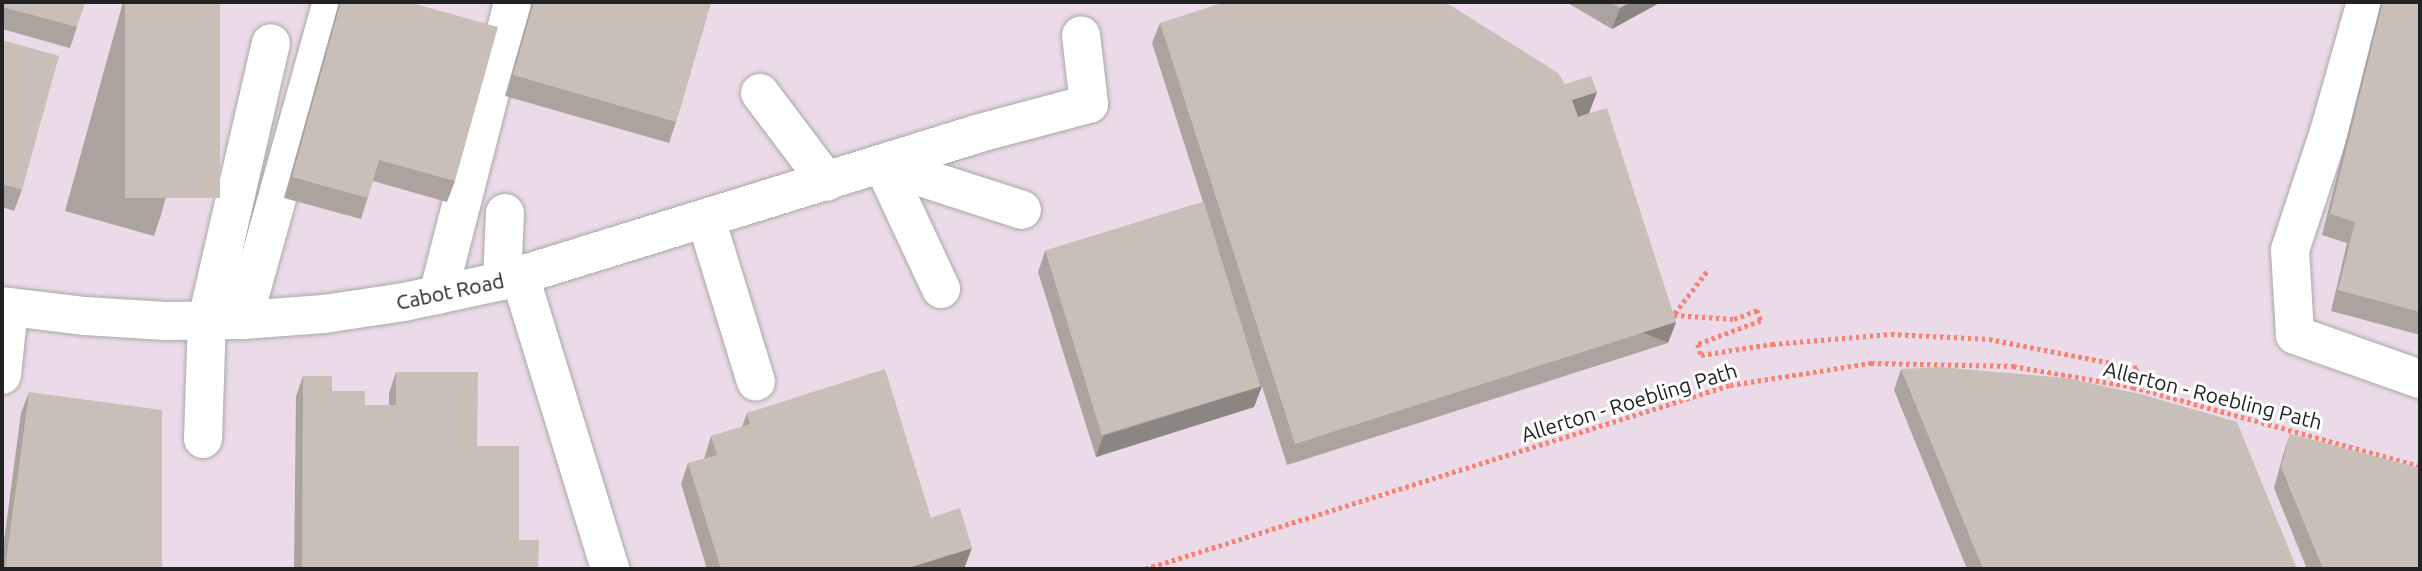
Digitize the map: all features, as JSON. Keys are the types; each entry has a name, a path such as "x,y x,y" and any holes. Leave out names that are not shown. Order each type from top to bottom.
{"street":[{"path":"225,320 332,2"},
{"path":"2366,2 2329,132 2290,250 2295,335 2420,379"},
{"path":"438,295 512,7"},
{"name":"Cabot Road","path":"5,306 85,316 225,320 324,314 438,295 511,279 976,134 1089,104 1081,35"},
{"path":"202,439 225,320 271,43"},
{"path":"760,93 827,182"},
{"path":"883,165 1021,210"},
{"path":"883,165 941,289"},
{"path":"505,214 511,279 610,569"},
{"path":"706,219 755,382"},
{"path":"2,375 5,306"}],"path":[{"path":"1707,272 1674,315 1734,319 1757,310 1761,321 1698,344 1701,355 1772,344 1891,334 1989,339 2137,368 2133,387"},
{"name":"Allerton - Roebling Path","path":"1145,569 1730,385 1871,363 2013,366 2133,387 2420,466"}],"shaded area":[{"path":"2,2 2420,2 2420,569 2,569"}],"building":[{"path":"2,2 85,2 77,27 2,7"},
{"path":"125,2 220,2 220,198 125,198"},
{"path":"341,2 408,2 498,27 455,181 379,160 368,198 292,177"},
{"path":"534,2 711,2 676,122 513,75"},
{"path":"1225,2 1445,2 1558,73 1565,84 1591,76 1597,92 1572,100 1578,117 1607,108 1676,322 1295,444 1160,23"},
{"path":"1609,2 1631,2 1620,8"},
{"path":"2383,2 2420,2 2420,312 2338,290 2355,222 2330,214"},
{"path":"2,40 59,56 22,190 2,184"},
{"path":"1204,202 1260,387 1102,435 1045,251"},
{"path":"1939,367 2066,378 2144,395 2237,422 2297,569 1983,569 1901,369"},
{"path":"885,369 931,518 960,508 972,548 905,569 721,569 688,463 717,455 711,436 750,424 747,413"},
{"path":"396,372 478,372 477,446 519,446 519,540 539,540 538,569 302,569 303,376 332,376 332,391 365,391 365,405 396,405"},
{"path":"29,392 162,410 162,569 5,569"},
{"path":"2290,434 2420,468 2420,569 2323,569 2281,467"}]}
